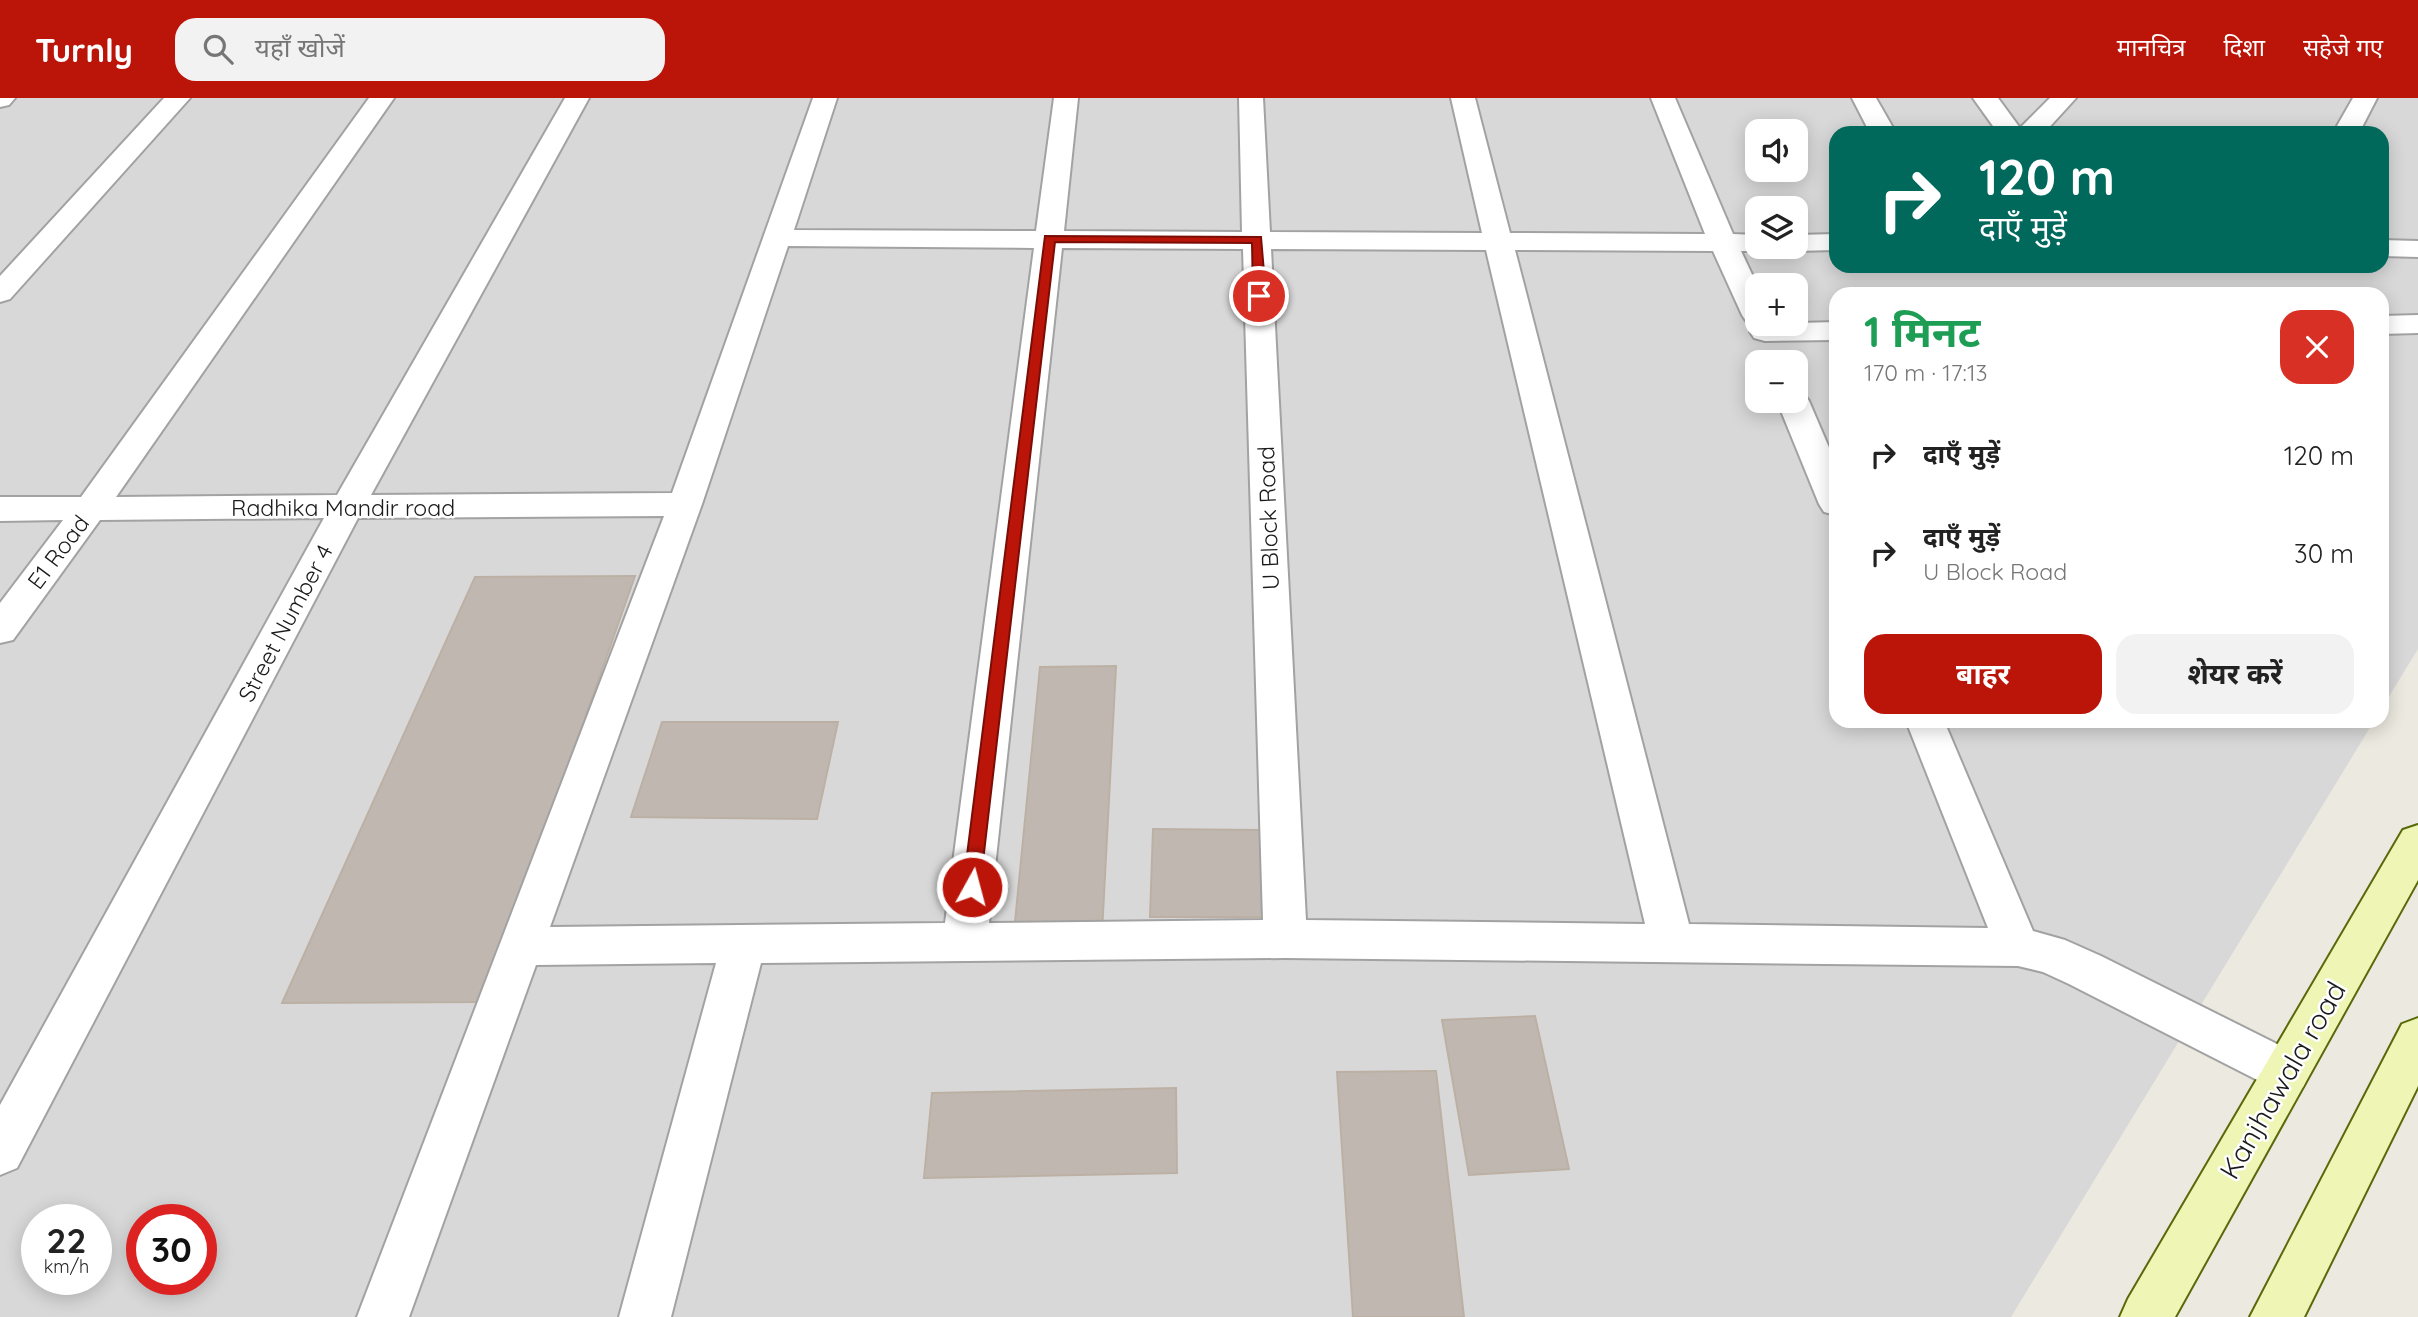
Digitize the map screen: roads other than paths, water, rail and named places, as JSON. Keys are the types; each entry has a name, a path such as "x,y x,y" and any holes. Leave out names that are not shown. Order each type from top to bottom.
{"main road":[{"name":"Kanjhawala road","path":"2152,1315 2418,842"},
{"path":"2276,1317 2418,1039"}],"street":[{"path":"0,293 178,98"},
{"name":"E1 Road","path":"0,630 90,509 382,98"},
{"name":"Street Number 4","path":"0,1152 347,507 577,98"},
{"path":"383,1317 685,505 825,98"},
{"path":"965,941 1066,98"},
{"name":"U Block Road","path":"1251,98 1285,939"},
{"path":"1462,98 1672,944"},
{"path":"1663,98 1745,289"},
{"path":"1864,98 1880,126"},
{"path":"1985,98 2006,126"},
{"path":"2037,126 2064,98"},
{"path":"2350,126 2365,98"},
{"path":"777,238 1745,243"},
{"path":"1808,243 1829,242"},
{"path":"2389,248 2418,249"},
{"path":"2389,325 2418,324"},
{"path":"1808,328 1829,330"},
{"path":"1798,413 1829,487"},
{"name":"Radhika Mandir road","path":"0,509 685,505"},
{"path":"1928,728 2018,947"},
{"path":"521,946 1285,939 2018,947 2049,954 2085,970 2287,1072"},
{"path":"645,1317 743,946"}]}
